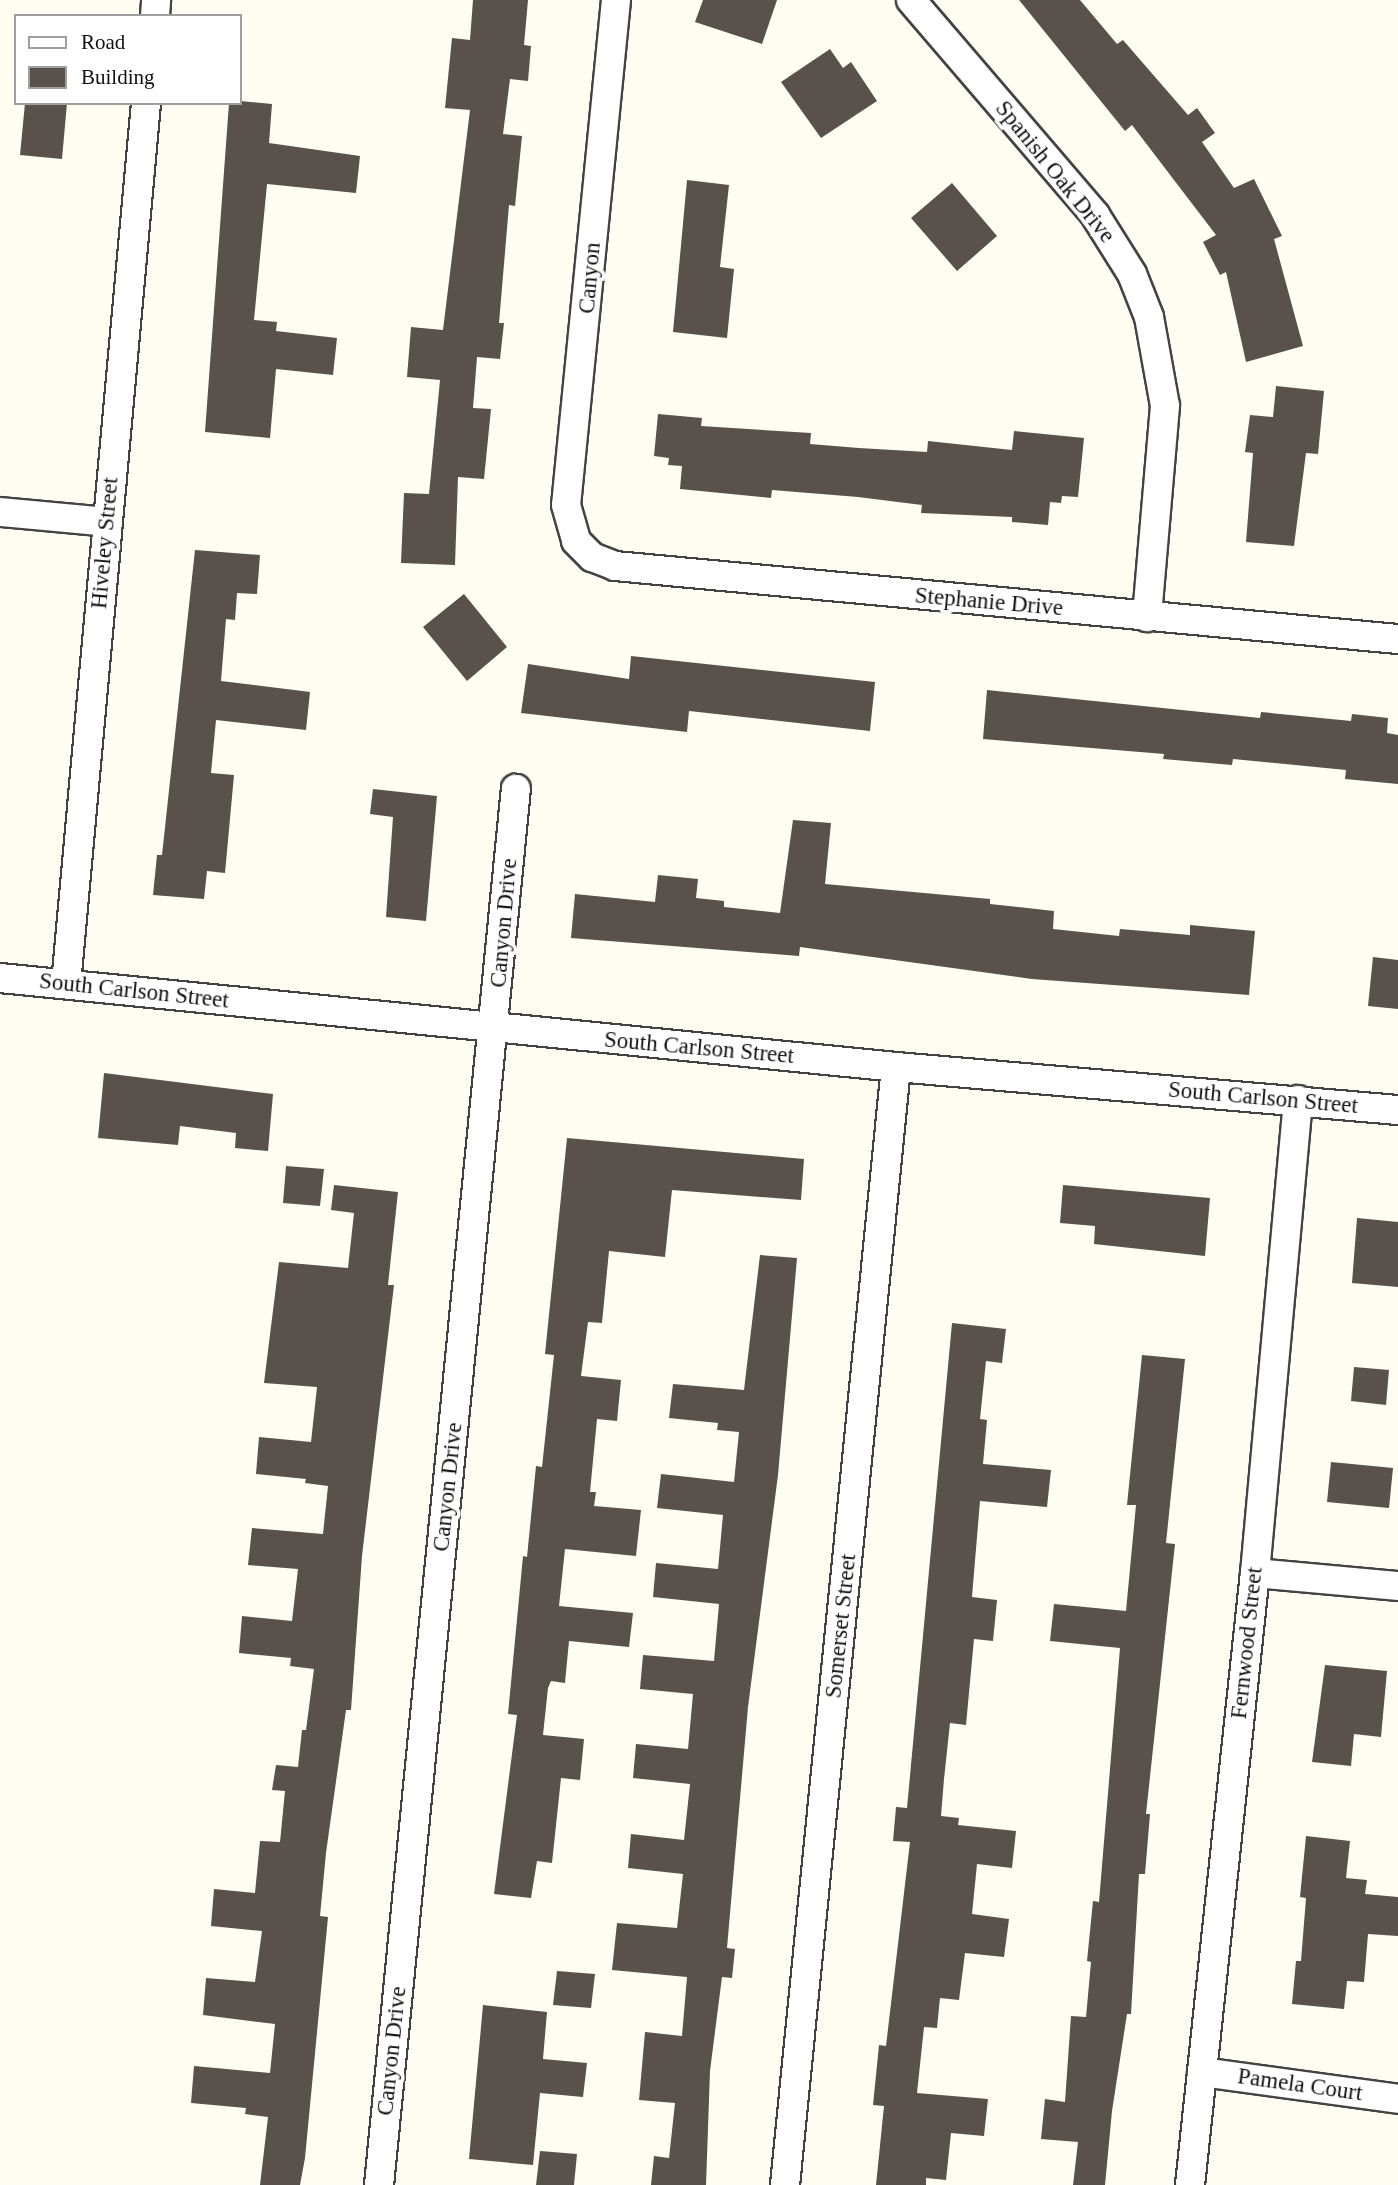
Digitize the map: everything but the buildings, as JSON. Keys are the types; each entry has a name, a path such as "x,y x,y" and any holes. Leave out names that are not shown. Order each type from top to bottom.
{"street":[{"name":"Canyon","path":"584,550 568,524 566,505 616,0"},
{"name":"Spanish Oak Drive","path":"911,0 1095,215 1132,274 1149,317 1164,406 1147,617"},
{"name":"Hiveley Street","path":"66,984 146,105"},
{"path":"0,512 107,522"},
{"name":"Stephanie Drive","path":"584,550 615,566 1398,639"},
{"name":"Canyon Drive","path":"379,2185 516,789"},
{"name":"South Carlson Street","path":"0,978 896,1068 1398,1110"},
{"name":"Somerset Street","path":"785,2185 896,1068"},
{"name":"Fernwood Street","path":"1190,2185 1255,1573 1298,1100"},
{"path":"1255,1573 1398,1587"},
{"name":"Pamela Court","path":"1202,2072 1398,2099"}]}
